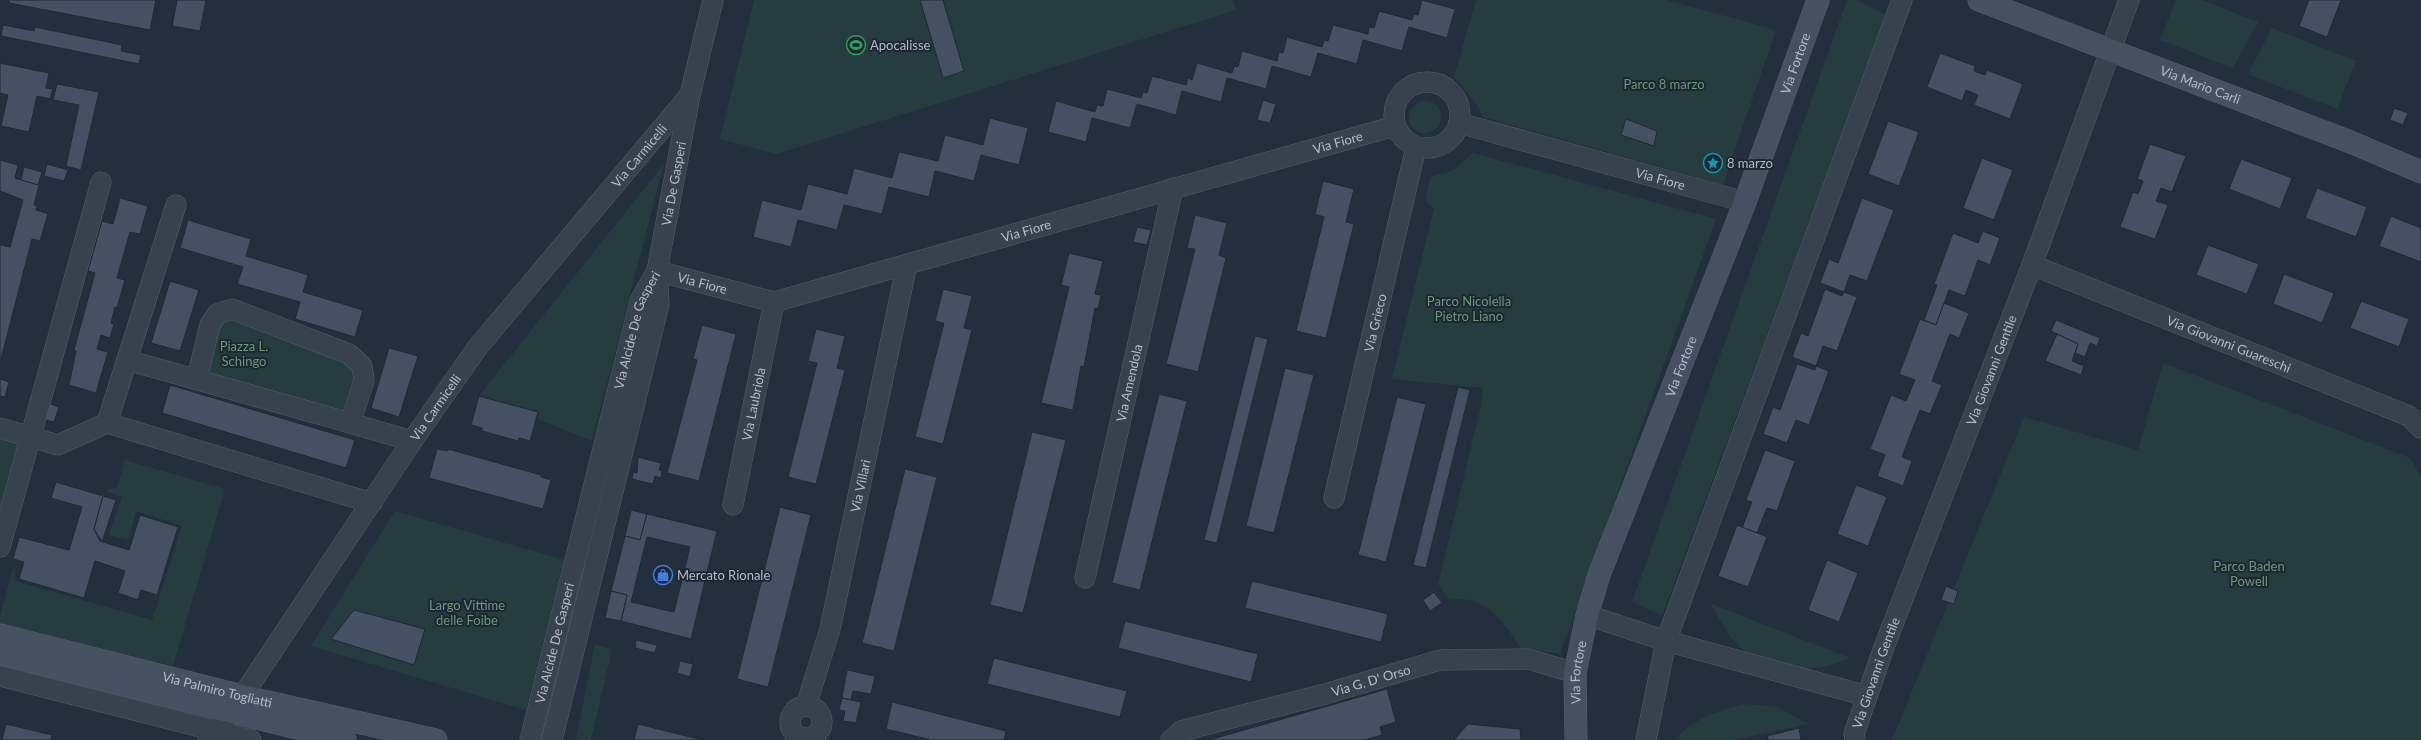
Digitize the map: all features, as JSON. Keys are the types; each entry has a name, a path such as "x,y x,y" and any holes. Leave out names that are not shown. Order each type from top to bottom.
{"street":[{"name":"Via De Gasperi","path":"657,272 690,95 713,0"},
{"name":"Via Fortore","path":"1576,740 1575,674 1587,615 1599,575 1745,202 1818,0"},
{"path":"1646,740 1666,641 1902,0"},
{"name":"Via Mario Carli","path":"1979,0 2353,143 2421,172"},
{"name":"Via Giovanni Gentile","path":"1855,740 1854,734 1867,696 2032,266 2129,0"},
{"path":"1425,82 1441,85 1451,92 1459,106 1459,123 1455,133 1440,146 1427,148 1416,147 1400,135 1395,126 1393,115 1395,104 1400,94 1409,87 1425,82"},
{"name":"Via Carmicelli","path":"212,736 237,705 412,441 477,348 690,95"},
{"name":"Via Fiore","path":"1459,123 1745,202"},
{"name":"Via Fiore","path":"657,272 774,302 1395,126"},
{"name":"Via Grieco","path":"1334,498 1416,147"},
{"path":"0,547 102,182"},
{"name":"Via Amendola","path":"1085,578 1172,188"},
{"path":"107,424 176,205"},
{"name":"Via Villari","path":"810,739 793,730 791,722 796,710 806,706 830,629 908,264"},
{"name":"Via Giovanni Guareschi","path":"2032,266 2409,416 2421,428"},
{"name":"Via Alcide De Gasperi","path":"530,740 640,301 657,272"},
{"name":"Via Alcide De Gasperi","path":"552,740 659,304 657,272"},
{"name":"Via Laubriola","path":"733,505 774,302"},
{"path":"197,378 210,325 217,314 232,309 349,354 362,366 364,381 350,423"},
{"path":"127,360 197,378 412,441"},
{"path":"0,428 58,445 107,424 372,503"},
{"path":"1587,615 1666,641 1867,696"},
{"name":"Via Palmiro Togliatti","path":"0,635 237,705"},
{"name":"Via Palmiro Togliatti","path":"0,654 347,730 436,740"},
{"name":"Via G. D' Orso","path":"1171,740 1181,731 1440,660 1528,659 1575,674"},
{"path":"0,676 212,736 251,740"}],"green space":[{"name":"Apocalisse","path":"754,0 1233,0 1236,10 776,154 720,139"},
{"name":"Parco 8 marzo","path":"1476,0 1667,0 1776,30 1723,185 1483,117 1478,106 1454,77"},
{"path":"1847,0 1856,0 1886,15 1662,616 1632,602"},
{"path":"2176,0 2202,0 2258,22 2233,68 2160,40"},
{"path":"2272,28 2356,61 2337,109 2248,74"},
{"path":"1422,101 1428,101 1438,108 1441,117 1440,123 1434,130 1428,133 1422,133 1412,126 1409,120 1409,114 1416,104"},
{"name":"Parco Nicolella Pietro Liano","path":"1473,153 1716,219 1560,654 1521,648 1500,620 1483,605 1462,599 1449,600 1438,584 1481,406 1483,388 1392,379 1434,208 1425,202 1430,177 1452,171"},
{"path":"664,164 592,441 479,396"},
{"name":"Piazza L. Schingo","path":"217,314 362,366 350,423 197,378"},
{"name":"Parco Baden Powell","path":"2163,363 2410,458 2421,477 2421,740 1892,740 2024,417 2138,450"},
{"path":"0,437 24,445 0,526"},
{"path":"125,460 225,489 173,666 0,624 0,616 14,564 16,581 152,620 182,526 136,511 128,540 109,535 122,497 106,491 117,487"},
{"name":"Largo Vittime delle Foibe","path":"395,511 564,560 526,710 311,646"},
{"path":"1711,604 1850,658 1828,666 1811,668 1790,667 1769,663 1750,654 1737,644 1725,628"},
{"path":"595,645 611,649 609,662 591,740 576,740"},
{"path":"1744,704 1778,707 1808,724 1733,740 1677,740 1681,733 1688,727 1706,717"}],"building":[{"path":"9,0 156,0 150,30 9,3"},
{"path":"177,0 206,0 200,31 172,26"},
{"path":"920,0 943,0 964,71 943,78"},
{"path":"1422,0 1455,9 1447,38 1409,27 1402,51 1363,40 1357,64 1318,53 1311,77 1272,66 1266,89 1227,78 1221,102 1182,91 1176,115 1137,104 1130,128 1092,118 1086,142 1048,132 1056,101 1095,112 1097,105 1103,106 1107,89 1141,98 1143,92 1147,93 1152,76 1186,85 1188,78 1192,80 1197,63 1232,73 1234,66 1238,67 1242,51 1277,61 1279,52 1283,53 1287,37 1322,47 1324,40 1328,41 1333,25 1368,34 1369,27 1374,28 1379,11 1412,20 1414,14 1418,15"},
{"path":"2309,0 2341,0 2327,37 2299,26"},
{"path":"3,25 34,31 35,27 122,45 121,51 141,55 139,64 1,36"},
{"path":"1940,53 1975,66 1974,71 1985,75 1987,70 2023,84 2010,119 1974,105 1978,95 1966,90 1962,101 1927,87"},
{"path":"0,63 49,73 46,88 53,89 50,99 37,96 29,132 1,126 8,95 0,93"},
{"path":"57,84 99,92 81,170 66,166 79,105 53,100"},
{"path":"1263,100 1276,104 1270,123 1257,120"},
{"path":"2394,108 2408,113 2403,125 2390,120"},
{"path":"990,118 1028,128 1019,165 981,155 974,181 935,171 929,197 889,187 882,214 844,205 837,230 798,220 791,247 753,237 762,200 801,210 808,184 847,194 854,168 892,178 899,152 938,161 945,135 983,145"},
{"path":"1626,119 1657,131 1654,146 1621,135"},
{"path":"1888,121 1919,132 1899,186 1868,174"},
{"path":"2150,144 2186,156 2172,192 2161,188 2156,201 2168,205 2155,239 2120,227 2133,192 2138,194 2143,181 2137,179"},
{"path":"1982,158 2013,170 1994,220 1963,208"},
{"path":"2241,159 2292,178 2280,209 2229,189"},
{"path":"0,160 18,165 15,178 39,185 34,205 37,206 36,210 48,214 40,241 32,239 0,363 0,245 10,247 23,200 0,191"},
{"path":"47,164 68,170 64,181 44,176"},
{"path":"24,167 42,172 38,185 21,180"},
{"path":"1323,181 1354,189 1346,222 1354,224 1326,338 1296,331 1324,217 1315,214"},
{"path":"2317,188 2367,207 2356,237 2305,218"},
{"path":"120,198 148,206 140,234 130,232 117,278 125,280 117,308 115,307 111,323 114,324 110,338 101,335 97,349 108,352 96,393 69,385 76,351 74,350 95,273 88,271 102,221 113,224"},
{"path":"1862,198 1894,210 1867,281 1850,275 1844,292 1820,283 1829,259 1838,263"},
{"path":"1195,215 1227,223 1219,255 1226,258 1198,372 1166,364 1195,249 1187,248"},
{"path":"2391,216 2421,228 2421,262 2379,246"},
{"path":"188,220 251,239 246,256 308,275 303,292 363,310 355,337 295,319 300,302 237,284 243,267 180,248"},
{"path":"1137,227 1151,230 1147,245 1133,242"},
{"path":"1983,231 2000,238 1990,265 1978,260 1965,296 1949,290 1936,325 1924,320 1937,285 1934,284 1953,233 1978,243"},
{"path":"2208,245 2259,264 2247,294 2196,275"},
{"path":"1069,253 1103,261 1095,294 1101,295 1098,309 1095,308 1084,367 1081,366 1073,410 1041,403 1069,287 1061,285"},
{"path":"2284,274 2334,293 2322,323 2273,304"},
{"path":"170,281 199,290 180,351 151,343"},
{"path":"943,289 972,296 964,328 972,330 943,444 915,437 944,323 935,321"},
{"path":"1825,289 1842,296 1844,292 1857,297 1837,351 1823,346 1816,366 1792,357 1801,333 1808,336"},
{"path":"2361,301 2409,319 2399,347 2350,328"},
{"path":"1944,303 1969,313 1959,338 1950,334 1932,381 1942,385 1930,414 1920,410 1902,457 1912,461 1903,486 1877,476 1885,455 1870,449 1891,395 1906,401 1915,380 1899,374 1920,319 1936,325"},
{"path":"2056,320 2100,338 2097,346 2090,343 2085,357 2075,353 2078,344 2051,331"},
{"path":"702,325 736,334 699,481 667,473 697,360 693,359"},
{"path":"816,329 845,336 837,368 845,370 816,484 788,477 817,363 808,361"},
{"path":"2057,334 2078,344 2072,361 2084,366 2081,375 2045,361"},
{"path":"1255,336 1268,339 1217,543 1204,540"},
{"path":"389,348 418,356 399,417 371,408"},
{"path":"1797,364 1815,370 1816,366 1829,371 1809,425 1796,420 1787,443 1763,434 1773,407 1780,410"},
{"path":"1285,368 1314,375 1274,533 1246,526"},
{"path":"0,379 9,382 5,397 0,396"},
{"path":"170,385 355,440 346,468 162,413"},
{"path":"1458,387 1470,390 1426,568 1413,565"},
{"path":"1159,394 1187,401 1140,590 1112,583"},
{"path":"479,396 538,412 530,441 519,438 518,441 482,431 482,428 471,425"},
{"path":"1397,397 1426,404 1386,562 1358,555"},
{"path":"48,403 59,407 54,422 42,419"},
{"path":"1032,432 1066,440 1023,613 990,605"},
{"path":"437,449 448,451 448,449 541,475 541,477 551,480 543,509 429,478"},
{"path":"1765,450 1795,461 1777,511 1767,508 1757,533 1742,528 1752,502 1746,500"},
{"path":"638,457 661,463 659,470 662,471 661,478 655,476 653,484 632,479 633,472 637,473"},
{"path":"905,469 937,477 894,651 862,643"},
{"path":"56,482 103,496 94,529 100,541 129,550 140,515 178,527 157,595 141,590 138,600 118,593 125,571 95,561 84,598 19,579 24,562 13,559 19,537 69,550 82,507 51,498"},
{"path":"1856,485 1887,497 1868,546 1837,534"},
{"path":"103,496 116,500 102,542 94,529"},
{"path":"780,507 811,515 768,687 737,679"},
{"path":"631,510 647,514 640,540 625,536"},
{"path":"647,514 717,531 691,639 621,621 627,595 611,591 625,536 640,540","holes":["647,537 690,547 674,612 631,602"]},
{"path":"1737,525 1767,537 1748,587 1718,576"},
{"path":"1827,560 1858,573 1839,622 1808,610"},
{"path":"1252,581 1388,614 1381,642 1245,608"},
{"path":"1946,586 1958,591 1954,604 1941,600"},
{"path":"611,591 627,595 621,621 605,618"},
{"path":"1434,592 1442,603 1430,611 1423,600"},
{"path":"354,610 425,629 414,665 331,639"},
{"path":"1125,621 1258,654 1251,682 1118,648"},
{"path":"636,640 657,645 655,653 635,648"},
{"path":"994,658 1127,691 1120,717 987,684"},
{"path":"680,661 693,664 690,677 677,673"},
{"path":"847,670 875,676 871,694 853,691 851,700 842,698"},
{"path":"1387,689 1396,722 1380,727 1382,735 1364,740 1209,740"},
{"path":"842,698 861,702 856,723 843,721 845,711 839,710"},
{"path":"892,702 1006,731 1004,740 931,740 886,729"},
{"path":"6,724 52,735 51,740 2,740"},
{"path":"638,724 682,735 704,740 634,740"},
{"path":"1468,724 1520,729 1521,740 1454,740"},
{"path":"1799,728 1801,740 1768,740 1767,736"}],"place":[{"name":"Apocalisse","path":"856,45"},
{"name":"8 marzo","path":"1713,163"},
{"name":"Mercato Rionale","path":"663,575"}]}
